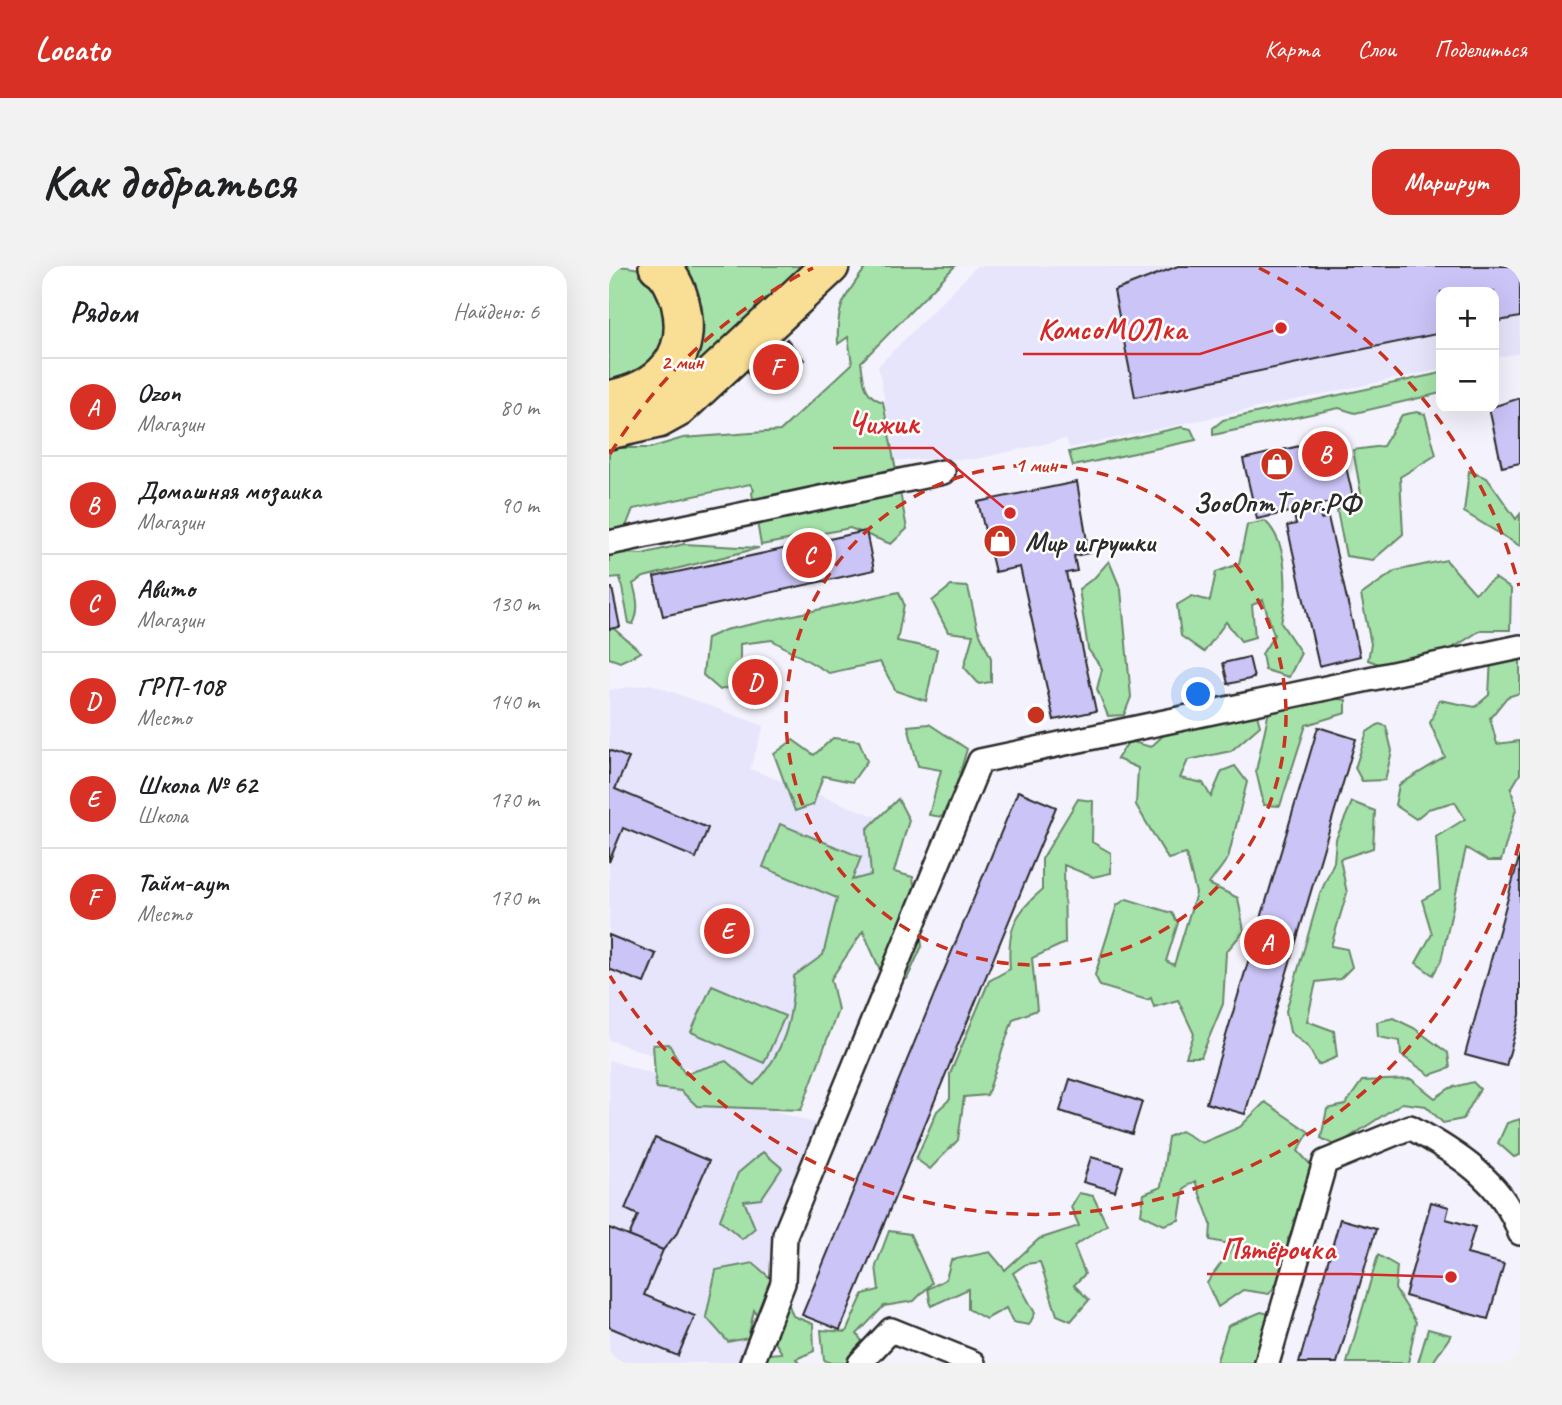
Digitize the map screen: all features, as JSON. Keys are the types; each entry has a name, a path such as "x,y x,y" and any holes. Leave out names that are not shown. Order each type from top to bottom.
{"main road":[{"path":"609,400 633,396 662,377 679,354 685,321 677,292 663,269 658,266"},
{"path":"609,430 658,419 677,408 830,266"}],"street":[{"path":"609,543 943,472"},
{"path":"752,1363 783,1283 785,1236 980,761 1520,647"},
{"path":"1267,1363 1325,1162 1410,1127 1459,1155 1499,1193 1520,1233"},
{"path":"860,1363 891,1330 973,1363"}],"shaded area":[{"path":"977,266 1520,266 1520,353 1499,357 1499,287 1436,287 1436,370 1069,448 1066,439 977,459 896,460 878,366"},
{"path":"651,684 764,726 750,769 891,822 776,1099 609,1040 609,690"},
{"path":"609,1060 824,1126 760,1291 739,1363 609,1363"}],"green space":[{"path":"609,266 646,271 664,287 670,314 671,350 609,391"},
{"path":"675,266 816,266 672,402"},
{"path":"867,266 955,266 861,362 868,392 883,402 907,529 891,544 850,528 761,545 752,493 754,490 750,484 633,509 625,529 609,533 609,448 650,448 683,438 780,431 852,364 848,337 838,344 840,310"},
{"path":"1436,374 1436,394 1355,413 1339,408 1213,435 1213,428 1223,420"},
{"path":"1417,412 1425,414 1436,455 1400,477 1403,534 1373,560 1346,556 1337,510 1362,499 1353,450 1383,446 1402,415"},
{"path":"1182,427 1191,429 1196,440 1073,466 1069,452"},
{"path":"1469,471 1487,478 1516,519 1520,514 1520,546 1464,512"},
{"path":"1265,521 1279,542 1285,569 1285,598 1281,623 1301,653 1289,677 1265,670 1262,654 1274,635 1263,600 1252,605 1255,637 1241,641 1226,622 1204,652 1181,636 1177,605 1192,596 1210,601 1216,572 1239,564 1247,525"},
{"path":"609,539 620,553 642,554 684,544 759,548 644,577 633,584 637,609 633,624 629,623 620,577 609,578"},
{"path":"1446,560 1475,593 1495,578 1511,589 1510,630 1481,630 1451,649 1384,666 1368,660 1371,644 1361,595 1395,571"},
{"path":"1109,561 1121,590 1131,697 1124,715 1108,716 1097,689 1102,669 1088,649 1079,589 1095,577"},
{"path":"951,586 968,587 977,627 991,658 991,682 979,684 964,667 973,635 948,632 932,601"},
{"path":"899,592 904,604 897,641 937,649 926,701 896,691 880,662 829,673 772,640 740,644 740,684 720,690 703,675 707,638 725,630"},
{"path":"613,628 641,652 620,662 609,658 609,629"},
{"path":"1491,658 1520,658 1520,693 1507,697 1490,718 1497,744 1520,741 1520,774 1511,789 1516,809 1501,861 1488,861 1466,848 1441,961 1433,975 1416,963 1432,934 1422,900 1440,890 1436,837 1465,819 1455,802 1428,809 1416,819 1395,805 1399,785 1445,757 1430,723 1439,700 1475,707 1489,695"},
{"path":"1311,695 1346,700 1346,713 1306,725 1280,806 1264,805 1256,771 1270,706"},
{"path":"1255,708 1260,726 1231,751 1188,760 1180,778 1203,783 1211,797 1222,771 1235,766 1247,782 1228,858 1209,884 1238,898 1244,931 1226,952 1223,1004 1201,1057 1186,1057 1194,1034 1178,1000 1154,1007 1151,998 1147,1000 1100,986 1095,975 1117,905 1127,899 1172,913 1178,923 1166,961 1174,965 1196,893 1186,854 1168,859 1136,805 1138,768 1117,759 1129,741 1151,747 1171,728"},
{"path":"929,724 967,749 956,786 942,817 929,815 941,770 918,766 908,726"},
{"path":"1379,724 1386,726 1392,751 1385,780 1362,781 1355,768 1367,732"},
{"path":"833,738 859,741 867,761 852,782 823,776 813,805 795,811 774,754 793,740 814,755"},
{"path":"898,799 909,820 894,872 913,877 922,946 907,979 884,979 863,931 831,979 838,1010 801,1110 697,1106 681,1091 656,1088 653,1045 669,1044 685,1074 726,1061 754,1085 765,1073 780,1048 789,1021 794,976 823,955 837,898 763,867 780,824 861,857 852,880 871,875 867,829"},
{"path":"1078,799 1093,801 1092,842 1111,853 1111,873 1093,877 1064,865 1065,943 1032,958 1037,1010 1013,1019 987,1095 964,1097 958,1140 930,1169 916,1159 937,1111 950,1099 950,1074 989,981 1010,969 1010,944 1014,925 1024,907 1042,890 1042,859"},
{"path":"1352,802 1375,811 1373,848 1340,859 1347,893 1331,946 1347,949 1352,967 1340,979 1316,982 1307,1021 1334,1031 1337,1057 1318,1065 1309,1048 1290,1032 1286,1011 1320,894 1334,862 1336,839"},
{"path":"712,985 785,1016 764,1063 691,1032"},
{"path":"1393,1018 1414,1028 1448,1053 1450,1068 1430,1075 1401,1055 1400,1041 1378,1037 1377,1022"},
{"path":"1411,1079 1435,1098 1450,1088 1473,1082 1480,1089 1463,1119 1443,1123 1426,1106 1402,1103 1336,1146 1321,1138 1327,1109 1345,1105 1362,1081"},
{"path":"1265,1102 1309,1132 1298,1151 1320,1175 1310,1226 1288,1238 1287,1270 1269,1294 1243,1290 1218,1307 1207,1283 1234,1245 1210,1240 1211,1224 1195,1181 1184,1188 1179,1220 1164,1225 1141,1214 1144,1194 1161,1187 1168,1137 1181,1131 1202,1143 1240,1127"},
{"path":"1520,1119 1520,1155 1514,1157 1498,1143 1507,1123"},
{"path":"763,1152 782,1168 761,1199 744,1201 755,1228 742,1239 720,1220 738,1173"},
{"path":"1079,1193 1093,1196 1107,1225 1074,1246 1085,1274 1074,1285 1089,1300 1071,1321 1057,1315 1040,1262 1026,1264 1013,1273 1035,1313 1029,1325 1013,1322 1006,1308 986,1319 968,1309 968,1289 931,1306 928,1289 946,1279 951,1260 990,1252 1005,1270 1039,1239 1079,1226 1071,1207"},
{"path":"889,1231 910,1234 932,1283 914,1301 884,1306 857,1334 877,1363 831,1363 824,1360 821,1330 846,1332 863,1294 879,1290 876,1266"},
{"path":"1378,1255 1397,1266 1395,1289 1416,1322 1408,1363 1347,1363"},
{"path":"753,1263 783,1289 793,1316 813,1324 814,1351 796,1359 799,1363 751,1363 756,1355 782,1353 754,1310 748,1338 728,1342 706,1317 716,1270"},
{"path":"1261,1312 1290,1319 1276,1363 1216,1363 1228,1326"},
{"path":"1428,1329 1451,1335 1433,1362 1418,1363"}],"building":[{"path":"1178,266 1520,266 1520,317 1499,321 1499,287 1436,287 1436,334 1135,397 1114,291"},
{"path":"787,339 804,360 775,385 760,386 748,373"},
{"path":"1520,398 1520,463 1502,467 1490,413 1499,413 1499,405"},
{"path":"1339,437 1353,497 1318,505 1321,519 1328,517 1360,656 1319,666 1287,526 1296,524 1293,511 1257,519 1243,459"},
{"path":"1077,482 1089,553 1074,556 1077,571 1066,573 1096,711 1054,720 1020,567 995,572 978,502"},
{"path":"866,531 874,570 663,616 654,577"},
{"path":"609,588 612,588 620,627 609,629"},
{"path":"1249,657 1254,678 1228,684 1223,663"},
{"path":"751,670 766,677 760,693 744,686"},
{"path":"1318,727 1356,739 1245,1114 1206,1103"},
{"path":"609,750 629,758 615,789 708,828 696,858 623,828 609,862"},
{"path":"1018,791 1056,807 840,1330 802,1315"},
{"path":"1520,854 1520,1015 1506,1066 1465,1055"},
{"path":"609,935 656,954 644,983 609,969"},
{"path":"1070,1079 1142,1102 1132,1134 1060,1111"},
{"path":"655,1138 709,1161 678,1232 663,1250 629,1236 638,1215 625,1209"},
{"path":"1091,1157 1123,1166 1115,1191 1083,1182"},
{"path":"1431,1202 1449,1207 1446,1219 1475,1227 1467,1254 1504,1264 1488,1319 1405,1296"},
{"path":"1340,1219 1376,1229 1337,1363 1299,1363"},
{"path":"609,1228 663,1250 644,1295 695,1316 678,1356 609,1327"}],"place":[{"name":"КомсоМОЛка","path":"1281,328"},
{"name":"Тайм-аут","path":"776,367"},
{"name":"Домашняя мозаика","path":"1325,454"},
{"name":"ЗооОптТорг.РФ","path":"1277,464"},
{"name":"Чижик","path":"1010,513"},
{"name":"Мир игрушки","path":"1000,541"},
{"name":"Авито","path":"809,555"},
{"name":"ГРП-108","path":"755,682"},
{"name":"Школа № 62","path":"727,931"},
{"name":"Ozon","path":"1267,942"},
{"name":"Пятёрочка","path":"1451,1277"}]}
